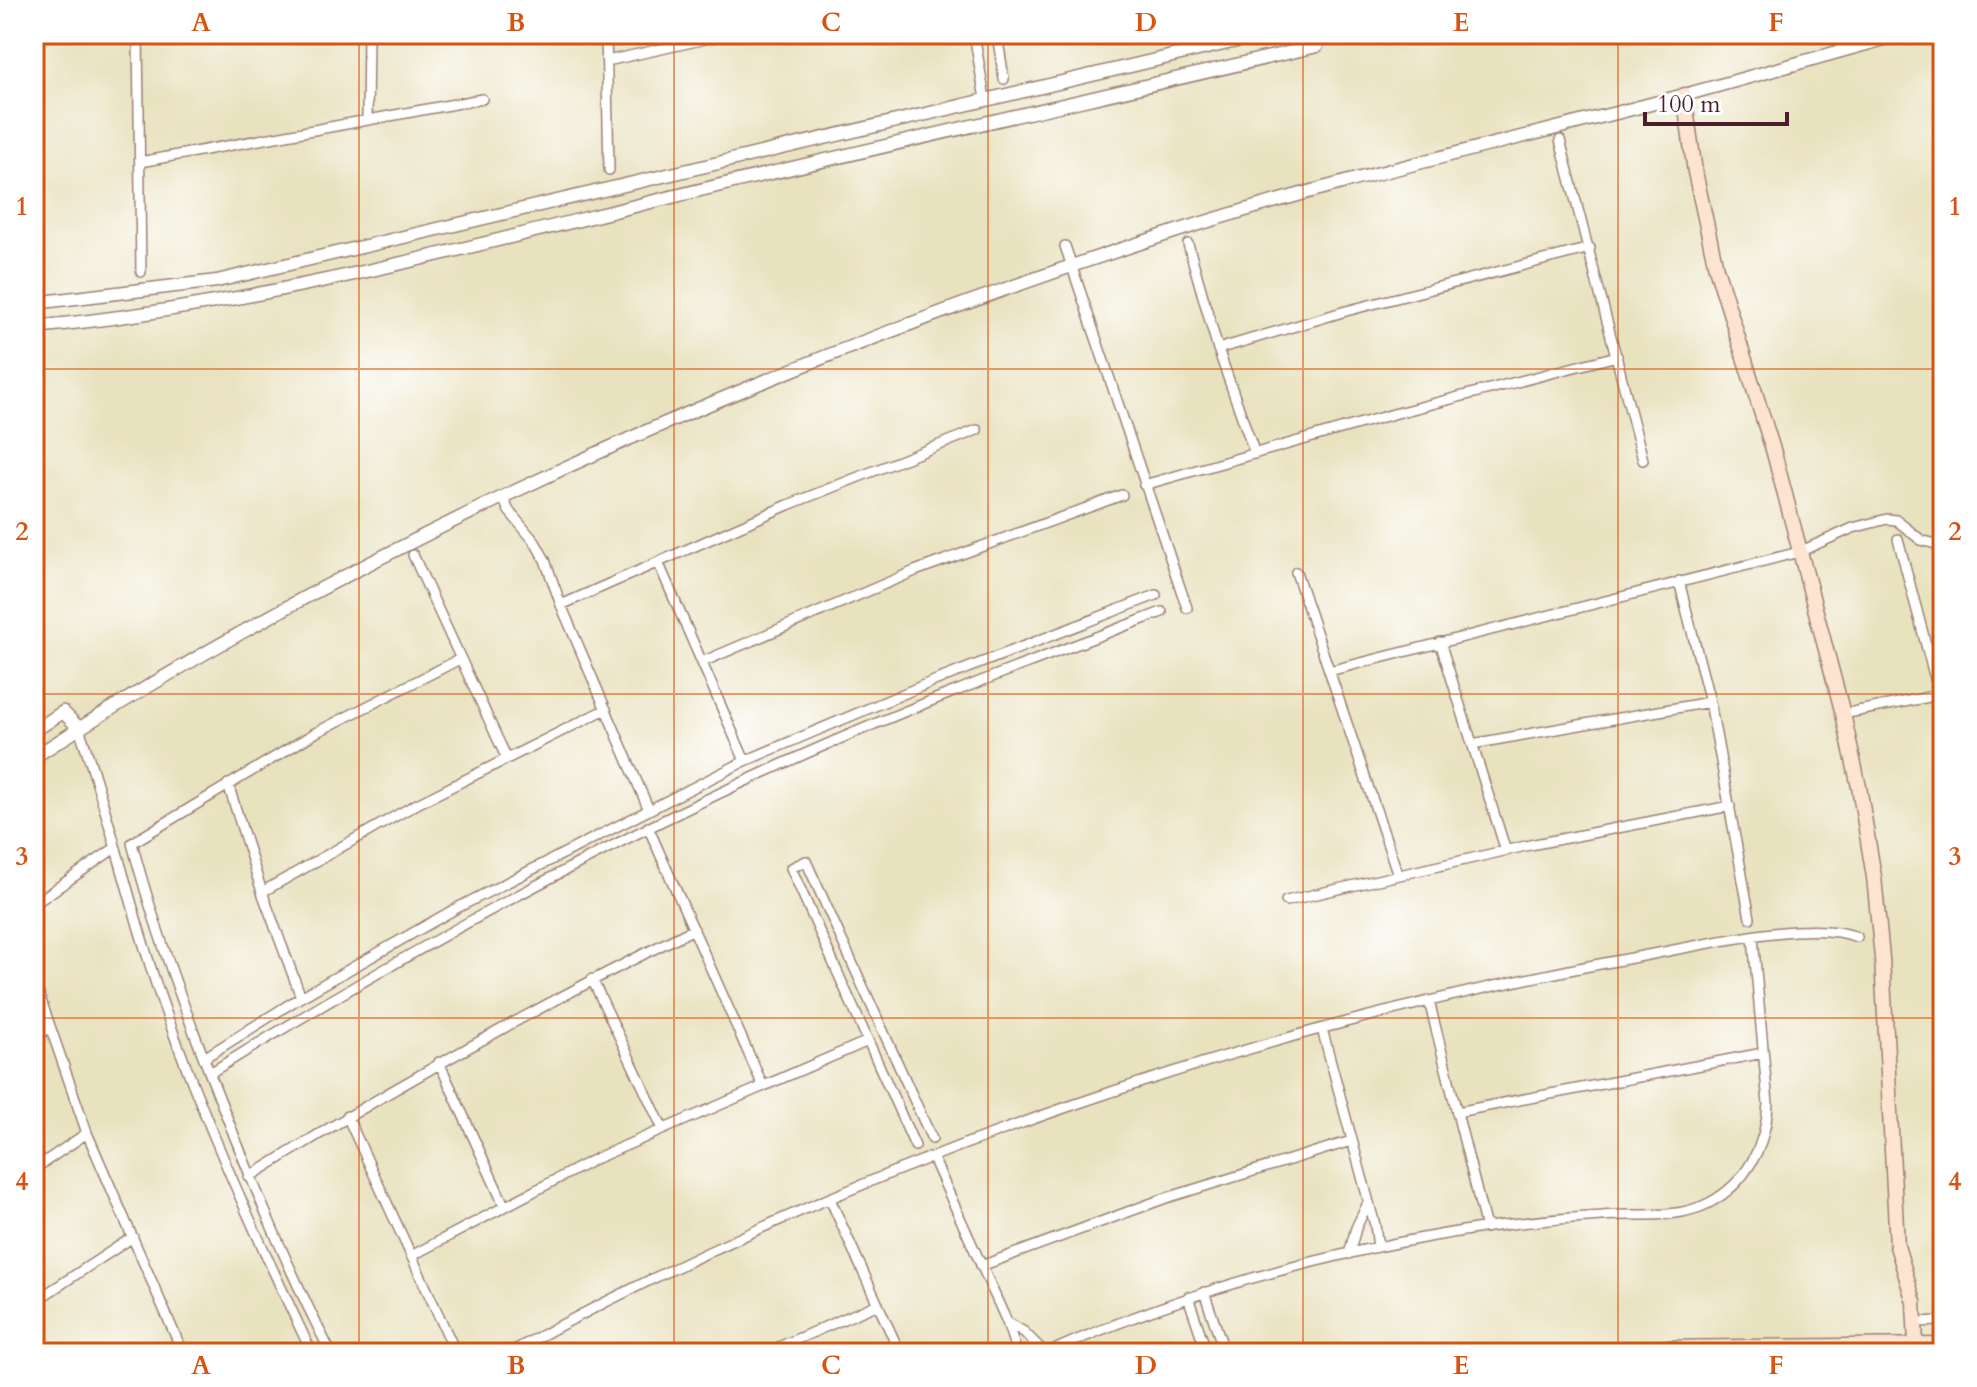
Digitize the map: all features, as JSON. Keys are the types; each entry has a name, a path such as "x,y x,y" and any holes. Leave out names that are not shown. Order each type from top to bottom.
{"main road":[{"path":"1684,95 1695,172 1716,268 1763,414 1843,714 1868,832 1879,918 1896,1240 1913,1294 1916,1345"},
{"path":"1589,1353 1656,1348 1943,1345"}],"street":[{"path":"138,34 141,272"},
{"path":"367,120 368,34"},
{"path":"606,34 609,170"},
{"path":"607,61 728,34"},
{"path":"974,34 985,99"},
{"path":"997,34 1004,79"},
{"path":"34,303 188,286 289,264 1266,34"},
{"path":"34,327 235,300 290,289 1317,46 1318,34"},
{"path":"34,757 153,682 292,604 503,498 626,441 841,349 1071,266 1300,194 1684,95 1903,34"},
{"path":"140,162 482,99"},
{"path":"877,124 884,135 884,148"},
{"path":"1560,140 1643,460"},
{"path":"1188,244 1218,349 1255,454"},
{"path":"1065,246 1187,608"},
{"path":"1218,349 1361,307 1590,248"},
{"path":"309,259 307,272 317,282"},
{"path":"289,264 296,278 290,289"},
{"path":"1144,485 1477,391 1617,356"},
{"path":"561,605 845,481 977,430"},
{"path":"702,662 915,571 1122,495"},
{"path":"503,498 517,522 540,550 649,810"},
{"path":"1329,671 1799,552 1853,528 1887,519 1896,520 1921,540 1943,546"},
{"path":"1898,539 1943,709"},
{"path":"413,555 506,757"},
{"path":"658,562 745,761"},
{"path":"1296,572 1398,875"},
{"path":"1679,581 1710,702 1750,918"},
{"path":"204,1058 301,997 455,909 745,761 924,685 1156,595"},
{"path":"210,1073 445,933 648,827 765,771 907,709 1162,612"},
{"path":"1107,614 1112,631"},
{"path":"1440,642 1506,851"},
{"path":"331,1353 283,1256 249,1177 169,967 132,843 361,708 460,659"},
{"path":"1843,714 1939,695"},
{"path":"1472,744 1710,702"},
{"path":"262,892 506,757 606,709"},
{"path":"34,731 63,712 79,728 149,962 195,1091 258,1239 312,1353"},
{"path":"228,784 262,892 301,997"},
{"path":"1286,901 1506,851 1730,806"},
{"path":"648,827 763,1086"},
{"path":"34,904 115,848"},
{"path":"915,1146 791,868 806,861 932,1139"},
{"path":"249,1177 439,1062 592,979 694,929"},
{"path":"509,1353 703,1254 830,1199 933,1158 1125,1089 1322,1029 1567,970 1753,937 1811,930 1837,931 1857,937"},
{"path":"1007,1322 1024,1332 1046,1353 1106,1326 1188,1297 1378,1247 1486,1228 1568,1218 1674,1214 1698,1208 1720,1196 1746,1171 1763,1140 1768,1104 1753,937"},
{"path":"592,979 663,1129"},
{"path":"34,980 87,1133 183,1353"},
{"path":"1429,1001 1486,1228"},
{"path":"255,1026 262,1041"},
{"path":"34,1038 50,1027"},
{"path":"1322,1029 1375,1225 1378,1247"},
{"path":"411,1256 597,1158 868,1041"},
{"path":"1457,1112 1763,1053"},
{"path":"439,1062 504,1205"},
{"path":"892,1096 908,1088"},
{"path":"347,1116 456,1353"},
{"path":"34,1169 87,1133"},
{"path":"981,1266 1163,1199 1351,1141"},
{"path":"933,1158 1007,1322 1017,1353"},
{"path":"830,1199 900,1353"},
{"path":"1349,1254 1356,1228 1368,1203"},
{"path":"34,1302 133,1237"},
{"path":"1204,1292 1225,1353"},
{"path":"1188,1297 1207,1353"},
{"path":"765,1353 878,1304"},
{"path":"1915,1322 1943,1321"}]}
